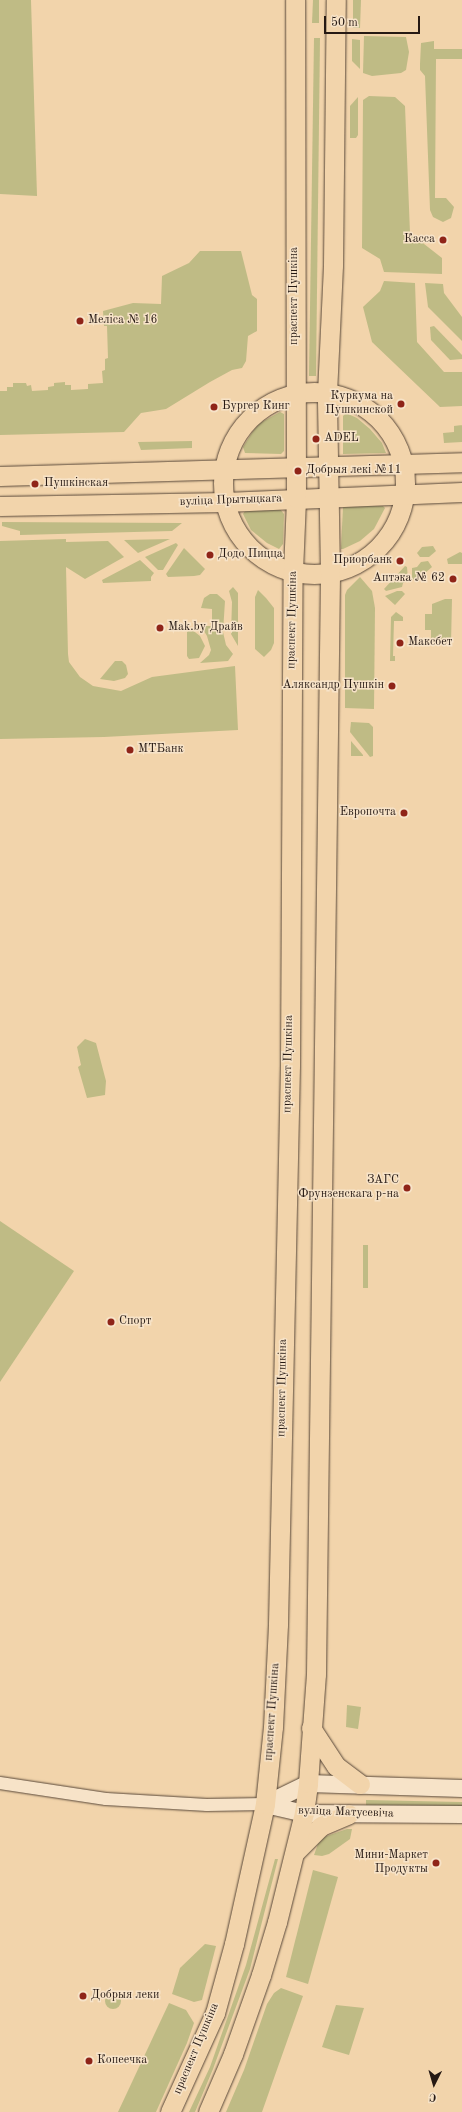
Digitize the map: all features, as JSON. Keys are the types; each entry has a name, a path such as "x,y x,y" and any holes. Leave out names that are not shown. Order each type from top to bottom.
{"main road":[{"name":"праспект Пушкіна","path":"170,2112 214,2014 234,1944 265,1804 274,1727 290,1064 293,571 296,498 295,0"},
{"path":"208,2112 233,2054 260,1975 277,1922 304,1813 308,1783 316,1674 330,573 327,393 333,265 336,0"},
{"path":"327,393 358,403 379,419 395,441 403,464 404,494 398,518 383,542 356,565 330,573 310,574 293,571 273,564 252,549 234,527 225,502 223,484 224,470 231,445 250,418 274,401 296,394 327,393"},
{"path":"0,476 462,462"},
{"name":"вуліца Прытыцкага","path":"0,506 225,502 462,492"},
{"path":"311,1728 336,1766 360,1784"},
{"name":"вуліца Матусевіча","path":"265,1804 308,1783 462,1788"},
{"name":"вуліца Матусевіча","path":"265,1804 304,1813 462,1814"},
{"path":"293,1855 313,1832 321,1826 349,1814"}],"street":[{"path":"0,1782 98,1798 207,1805 265,1804"}],"shaded area":[{"path":"0,0 31,0 37,196 0,194"},
{"path":"313,0 319,0 319,23 312,23"},
{"path":"353,0 361,0 360,28 353,28"},
{"path":"364,36 406,37 409,52 406,70 401,73 372,76 363,73"},
{"path":"314,38 320,38 316,376 309,376"},
{"path":"352,39 360,40 360,69 352,61"},
{"path":"434,41 434,49 462,49 462,59 436,59 435,198 446,198 454,207 451,218 443,222 433,217 430,210 425,76 420,70 421,43"},
{"path":"369,96 395,97 405,106 410,233 442,258 442,274 384,272 380,259 362,248 363,100"},
{"path":"358,97 358,135 356,138 350,138 350,106"},
{"path":"200,251 241,251 252,295 257,299 257,331 248,336 246,361 242,368 232,370 166,409 141,413 124,432 0,435 0,391 7,391 7,387 13,387 13,383 26,383 27,386 31,385 32,391 48,390 48,387 54,386 54,383 65,382 65,385 71,385 71,390 88,389 88,384 103,383 102,371 105,370 105,359 108,358 107,326 104,326 103,311 133,303 161,304 162,276 189,263"},
{"path":"384,281 415,283 417,342 444,372 462,372 462,406 440,407 372,342 363,307 380,291"},
{"path":"425,283 443,284 444,293 462,317 462,341 428,307"},
{"path":"434,326 462,355 462,359 450,360 431,340 430,327"},
{"path":"280,412 284,414 284,451 281,454 245,453 243,447 253,431 260,423"},
{"path":"346,413 357,418 370,429 382,443 386,453 343,454 343,416"},
{"path":"462,425 462,442 444,443 443,433 454,432 454,426"},
{"path":"192,441 192,448 141,450 138,442"},
{"path":"343,506 383,506 385,508 374,529 360,541 341,549"},
{"path":"280,509 284,514 283,544 279,549 267,543 251,530 243,514 245,511"},
{"path":"2,522 182,523 172,531 20,535 20,531 2,526"},
{"path":"66,539 66,542 108,541 124,557 85,579 66,567 69,662 80,677 93,686 121,691 152,677 235,666 238,730 104,737 0,739 0,541"},
{"path":"170,539 138,553 124,540"},
{"path":"176,543 178,545 163,570 158,570 145,557"},
{"path":"433,546 436,551 429,557 420,557 417,553 422,547"},
{"path":"184,548 205,569 200,575 168,577 166,574"},
{"path":"460,552 462,553 462,564 448,564 447,559"},
{"path":"140,560 154,573 151,577 151,581 103,583 102,580"},
{"path":"428,561 432,567 417,580 412,579 412,568 417,567 421,562"},
{"path":"405,566 407,567 408,580 403,583 402,587 386,591 384,589"},
{"path":"360,577 372,591 375,608 374,709 345,708 345,595 347,590"},
{"path":"233,587 238,593 238,646 231,634 232,602 229,591"},
{"path":"258,590 274,608 274,643 271,650 264,657 255,649 255,597"},
{"path":"397,591 402,591 405,594 395,605 385,596"},
{"path":"210,594 217,594 225,601 223,632 226,645 233,654 228,661 200,663 209,655 211,650 207,636 201,626 212,626 212,609 201,608 204,598"},
{"path":"445,599 452,599 451,644 431,644 431,630 425,630 425,614 432,614 432,604"},
{"path":"396,612 403,617 403,621 394,621 393,656 395,656 395,661 390,661 391,617"},
{"path":"191,629 200,636 205,646 199,658 189,659 187,656 187,632"},
{"path":"115,661 122,661 126,665 128,674 125,678 114,681 100,679"},
{"path":"351,722 369,723 373,727 373,756 370,757 350,732"},
{"path":"351,741 363,755 363,756 351,756"},
{"path":"85,1039 96,1043 106,1081 105,1095 87,1098 78,1067 81,1065 77,1047"},
{"path":"0,1221 74,1271 0,1382"},
{"path":"363,1245 368,1245 368,1288 363,1288"},
{"path":"347,1705 361,1707 358,1729 346,1727"},
{"path":"366,1800 462,1802 462,1808 366,1807"},
{"path":"347,1829 352,1829 350,1839 329,1854 322,1856 314,1855 318,1844 324,1837"},
{"path":"275,1859 278,1859 250,1969 213,2069 195,2112 189,2112 210,2067 246,1965"},
{"path":"313,1870 338,1877 308,1984 286,1977"},
{"path":"205,1944 216,1946 202,2000 194,2002 172,1994 180,1968"},
{"path":"281,1988 303,1996 262,2112 226,2112 244,2070 267,2004 274,1993"},
{"path":"113,1993 120,1998 121,2001 116,2008 113,2009 106,2004 105,2001 110,1994"},
{"path":"169,2003 186,2010 194,2023 187,2043 156,2112 118,2112"},
{"path":"336,2005 364,2008 349,2055 322,2047"}],"place":[{"name":"Касса","path":"443,240"},
{"name":"Меліса № 16","path":"80,321"},
{"name":"Куркума на Пушкинской","path":"401,404"},
{"name":"Бургер Кинг","path":"214,407"},
{"name":"ADEL","path":"316,439"},
{"name":"Добрыя лекі №11","path":"298,471"},
{"name":"Пушкінская","path":"35,484"},
{"name":"Додо Пицца","path":"210,555"},
{"name":"Приорбанк","path":"400,561"},
{"name":"Аптэка № 62","path":"453,579"},
{"name":"Маk.by Драйв","path":"160,628"},
{"name":"Максбет","path":"400,643"},
{"name":"Аляксандр Пушкін","path":"392,686"},
{"name":"МТБанк","path":"130,750"},
{"name":"Европочта","path":"404,813"},
{"name":"ЗАГС Фрунзенскага р-на","path":"407,1188"},
{"name":"Спорт","path":"111,1322"},
{"name":"Мини-Маркет Продукты","path":"436,1863"},
{"name":"Добрыя леки","path":"83,1996"},
{"name":"Копеечка","path":"89,2061"}]}
